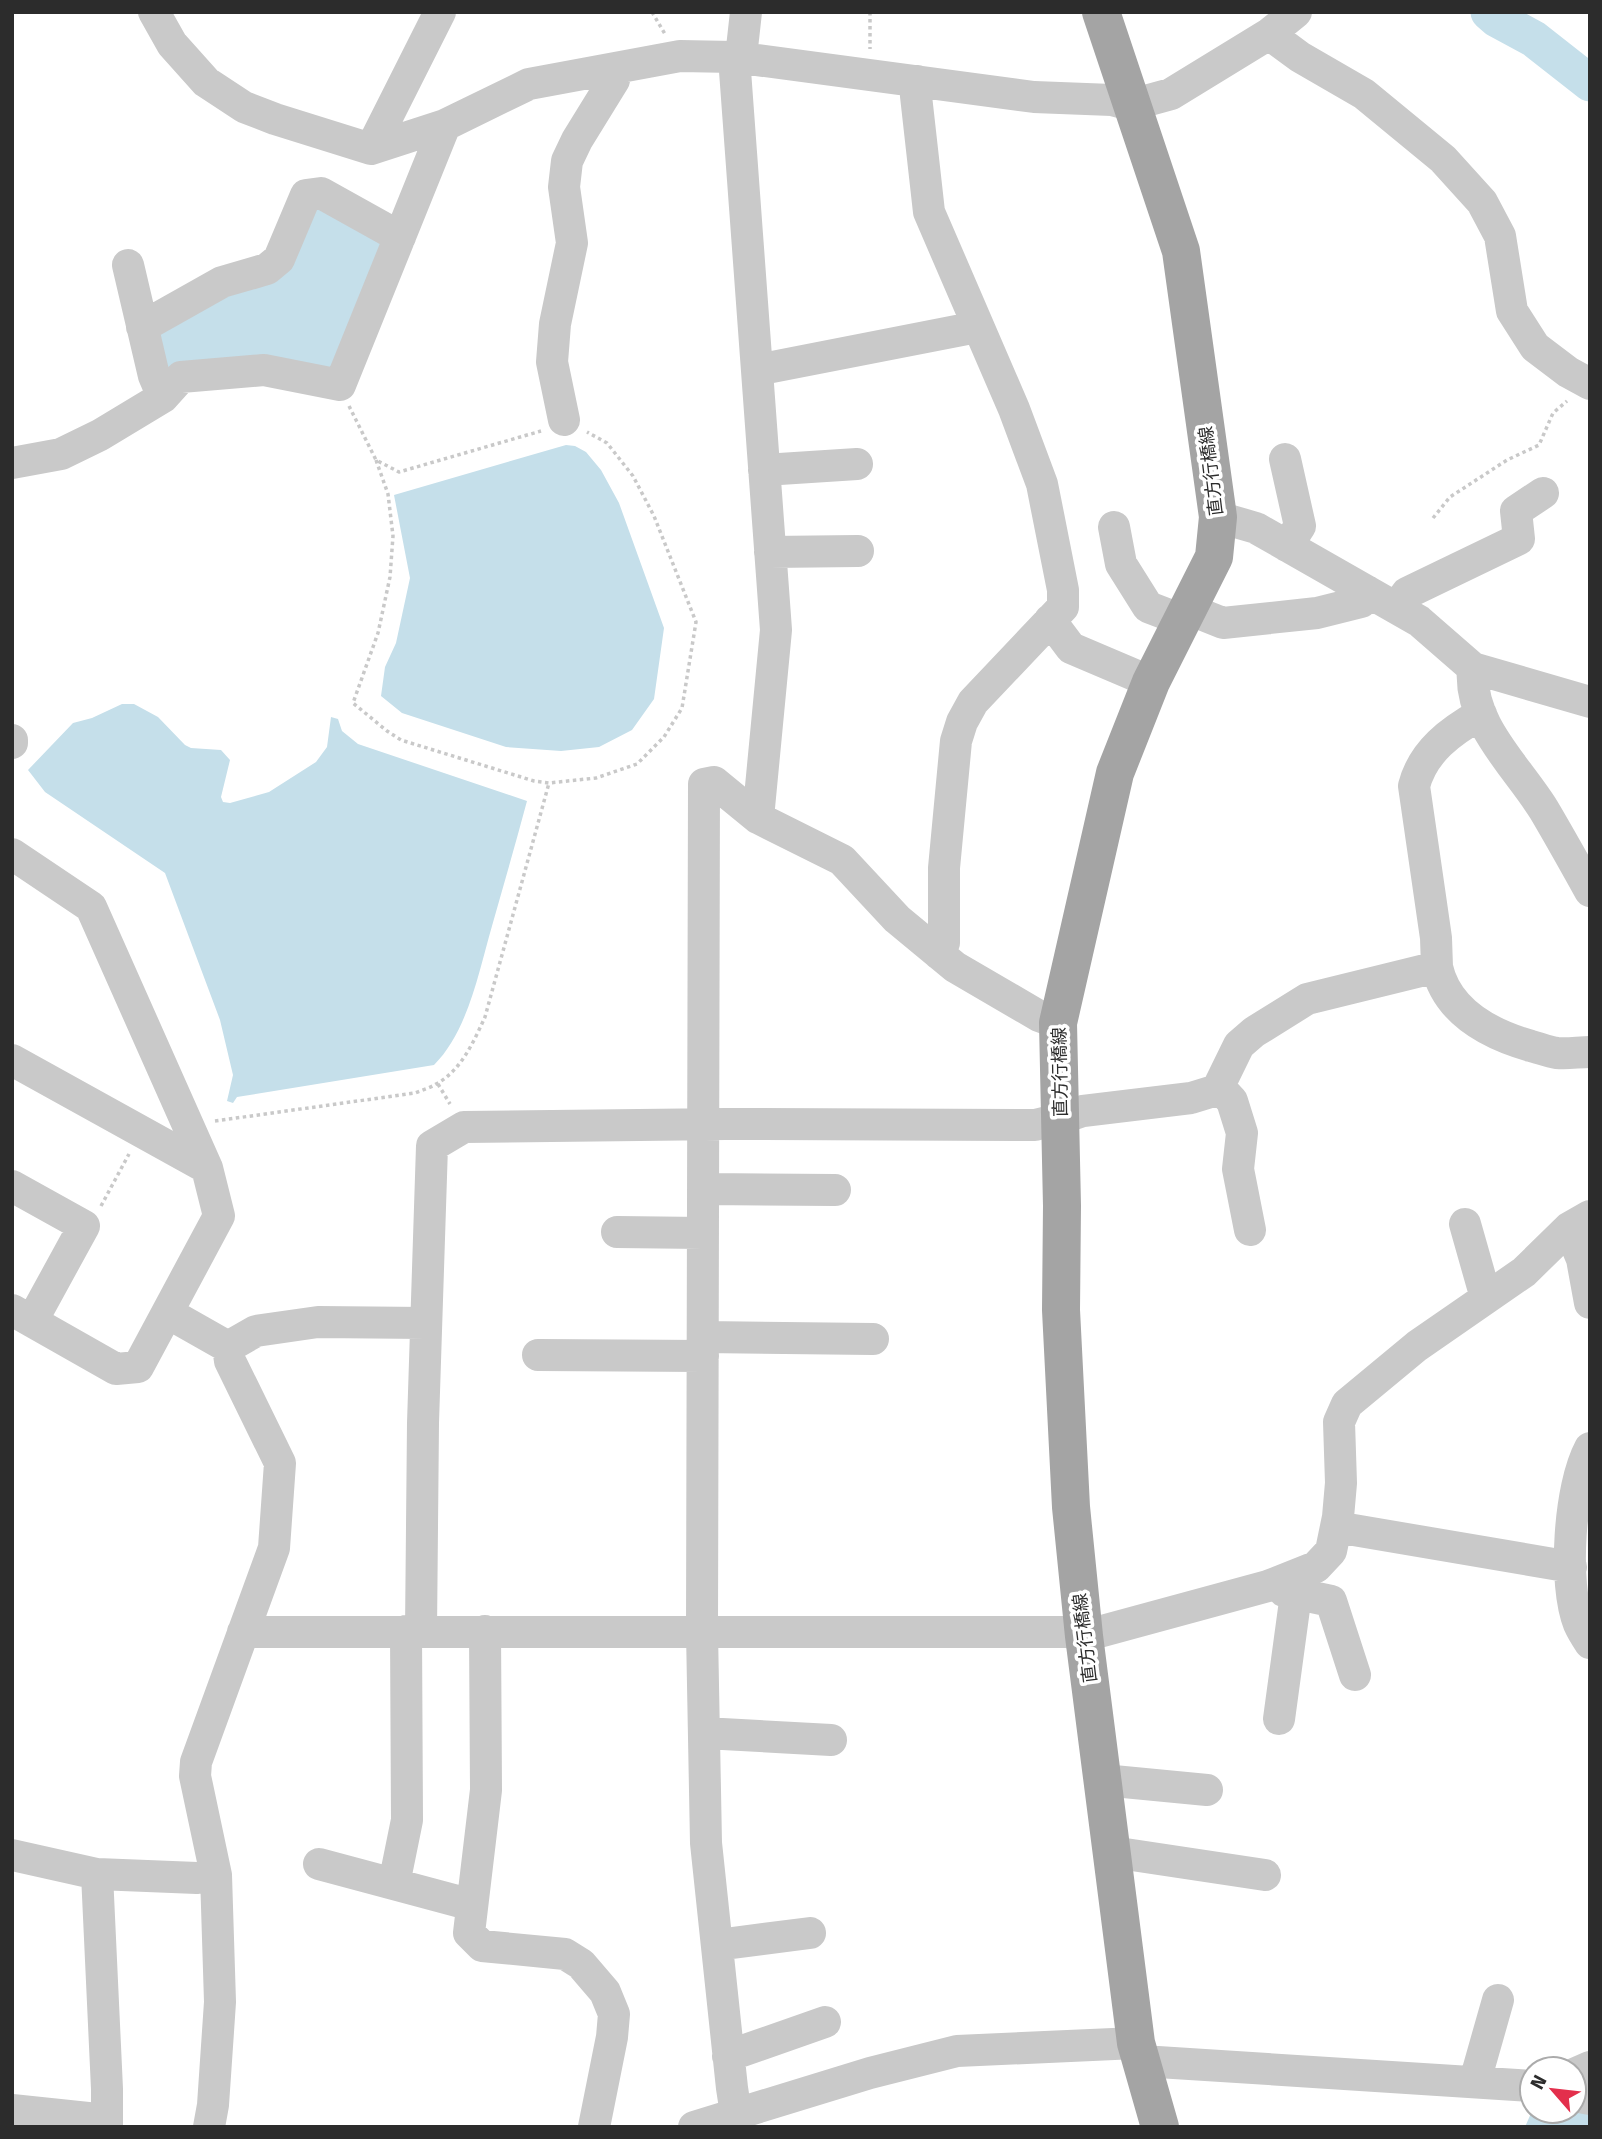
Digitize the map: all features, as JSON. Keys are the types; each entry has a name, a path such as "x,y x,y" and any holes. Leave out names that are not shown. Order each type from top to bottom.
{"main road":[{"name":"直方行橋線","path":"1101,12 1181,251 1217,517 1214,557 1151,682 1115,773 1058,1023 1061,1310 1071,1507 1084,1636 1139,2052 1160,2127"}],"street":[{"path":"154,12 172,44 206,82 244,107 371,149 444,125 529,84 680,56 738,57 1034,97 1112,100 1131,105 1171,94 1280,21 1300,57 1364,94 1443,159 1482,202 1500,236 1512,311 1535,346 1568,372 1586,382"},
{"path":"371,149 440,12"},
{"path":"746,12 738,57 776,629 758,818"},
{"path":"564,420 552,362 555,324 572,243 564,187 567,161 576,140 614,80 616,68"},
{"path":"916,81 929,212 1014,409 1042,484 1063,590 1063,607 973,702 962,722 956,741 944,868 944,943 940,954"},
{"path":"12,463 61,454 100,435 163,397 181,377 264,370 340,385 444,125"},
{"path":"142,327 222,282 267,269 279,258 306,195 321,193 400,237"},
{"path":"128,265 154,376 163,397"},
{"path":"757,370 977,327"},
{"path":"1284,459 1300,526 1287,546"},
{"path":"764,471 857,464"},
{"path":"1396,608 1407,593 1519,539 1516,511 1543,493"},
{"path":"1217,517 1256,528 1419,621 1473,668 1590,702"},
{"path":"1114,527 1121,564 1148,607 1223,623 1317,613 1361,602 1367,591"},
{"path":"770,552 858,551"},
{"path":"1050,620 1070,648 1151,682"},
{"path":"1473,668 1471,687 1488,733 1543,809 1590,891"},
{"path":"1481,714 1454,729 1442,740 1418,771 1414,786 1441,984 1455,1002 1483,1028 1509,1040 1556,1053 1590,1052"},
{"path":"736,2114 706,1843 702,1632 704,784 714,782 758,818 842,860 897,919 955,967 1039,1016 1058,1023"},
{"path":"12,854 91,907 207,1168 219,1216 138,1367 116,1369 22,1316 84,1226 12,1186"},
{"path":"394,1884 407,1820 432,1146 464,1127 1035,1125 1083,1111 1191,1098 1217,1090 1240,1045 1254,1032 1307,999 1437,967"},
{"path":"12,1060 207,1168"},
{"path":"1219,1087 1232,1101 1242,1133 1238,1169 1250,1230"},
{"path":"704,1189 835,1190"},
{"path":"243,1632 1067,1632 1084,1636 1287,1588 1316,1567 1331,1551 1341,1483 1339,1422 1347,1404 1417,1346 1524,1272 1580,1222"},
{"path":"1580,1222 1582,1259 1590,1303"},
{"path":"1465,1224 1486,1298"},
{"path":"617,1232 703,1233"},
{"path":"168,1313 228,1347"},
{"path":"228,1347 256,1331 318,1322 426,1323"},
{"path":"538,1355 873,1339"},
{"path":"209,2127 220,2002 216,1875 195,1776 196,1762 274,1548 280,1463 230,1361 228,1347"},
{"path":"1590,1448 1582,1462 1573,1499 1570,1586 1579,1625 1590,1643"},
{"path":"1336,1527 1571,1567"},
{"path":"1287,1588 1331,1601 1355,1675"},
{"path":"1279,1719 1287,1588"},
{"path":"485,1631 486,1790 469,1933 482,1945 565,1954 581,1964 605,1992 614,2014 594,2127"},
{"path":"704,1733 831,1740"},
{"path":"1103,1780 1207,1790"},
{"path":"1112,1852 1265,1875"},
{"path":"12,1855 97,1874 197,1878 216,1875"},
{"path":"319,1864 472,1905"},
{"path":"12,2110 107,2123 97,1874"},
{"path":"716,1945 810,1933"},
{"path":"1475,2081 1497,2000"},
{"path":"729,2056 825,2022"},
{"path":"694,2127 870,2073 957,2051 1139,2052 1518,2085"}],"path":[{"path":"870,12 870,75"},
{"path":"1433,518 1450,497 1507,460 1539,445 1553,413 1586,382"},
{"path":"340,385 376,460 388,494 393,536 390,577 378,633 353,703 387,732 401,740 534,781 549,783 596,778 637,764 664,737 682,708 696,622 654,516 633,476 607,443 564,420 558,426 399,472 376,460"},
{"path":"191,1133 217,1120 415,1093 438,1084 449,1075 467,1054 485,1017 549,783"},
{"path":"84,1226 94,1219 141,1132"}],"water":[{"path":"311,201 390,239 341,367 325,374 166,372 155,333 161,321 270,279"},
{"path":"566,445 586,452 601,470 619,503 664,628 654,699 632,730 599,747 561,751 506,747 402,713 381,696 385,667 396,643 410,578 394,495"},
{"path":"122,704 134,704 158,717 191,748 221,750 230,760 221,797 223,802 230,803 269,792 316,762 327,747 331,717 338,719 342,731 358,744 527,801 471,1000 456,1035 434,1065 237,1097 233,1103 227,1101 233,1075 220,1020 165,873 45,792 28,770 73,723 92,718"},
{"path":"1588,2108 1590,2127 1525,2127 1588,2125"}],"waterway":[{"path":"1489,12 1534,39 1590,83"}]}
